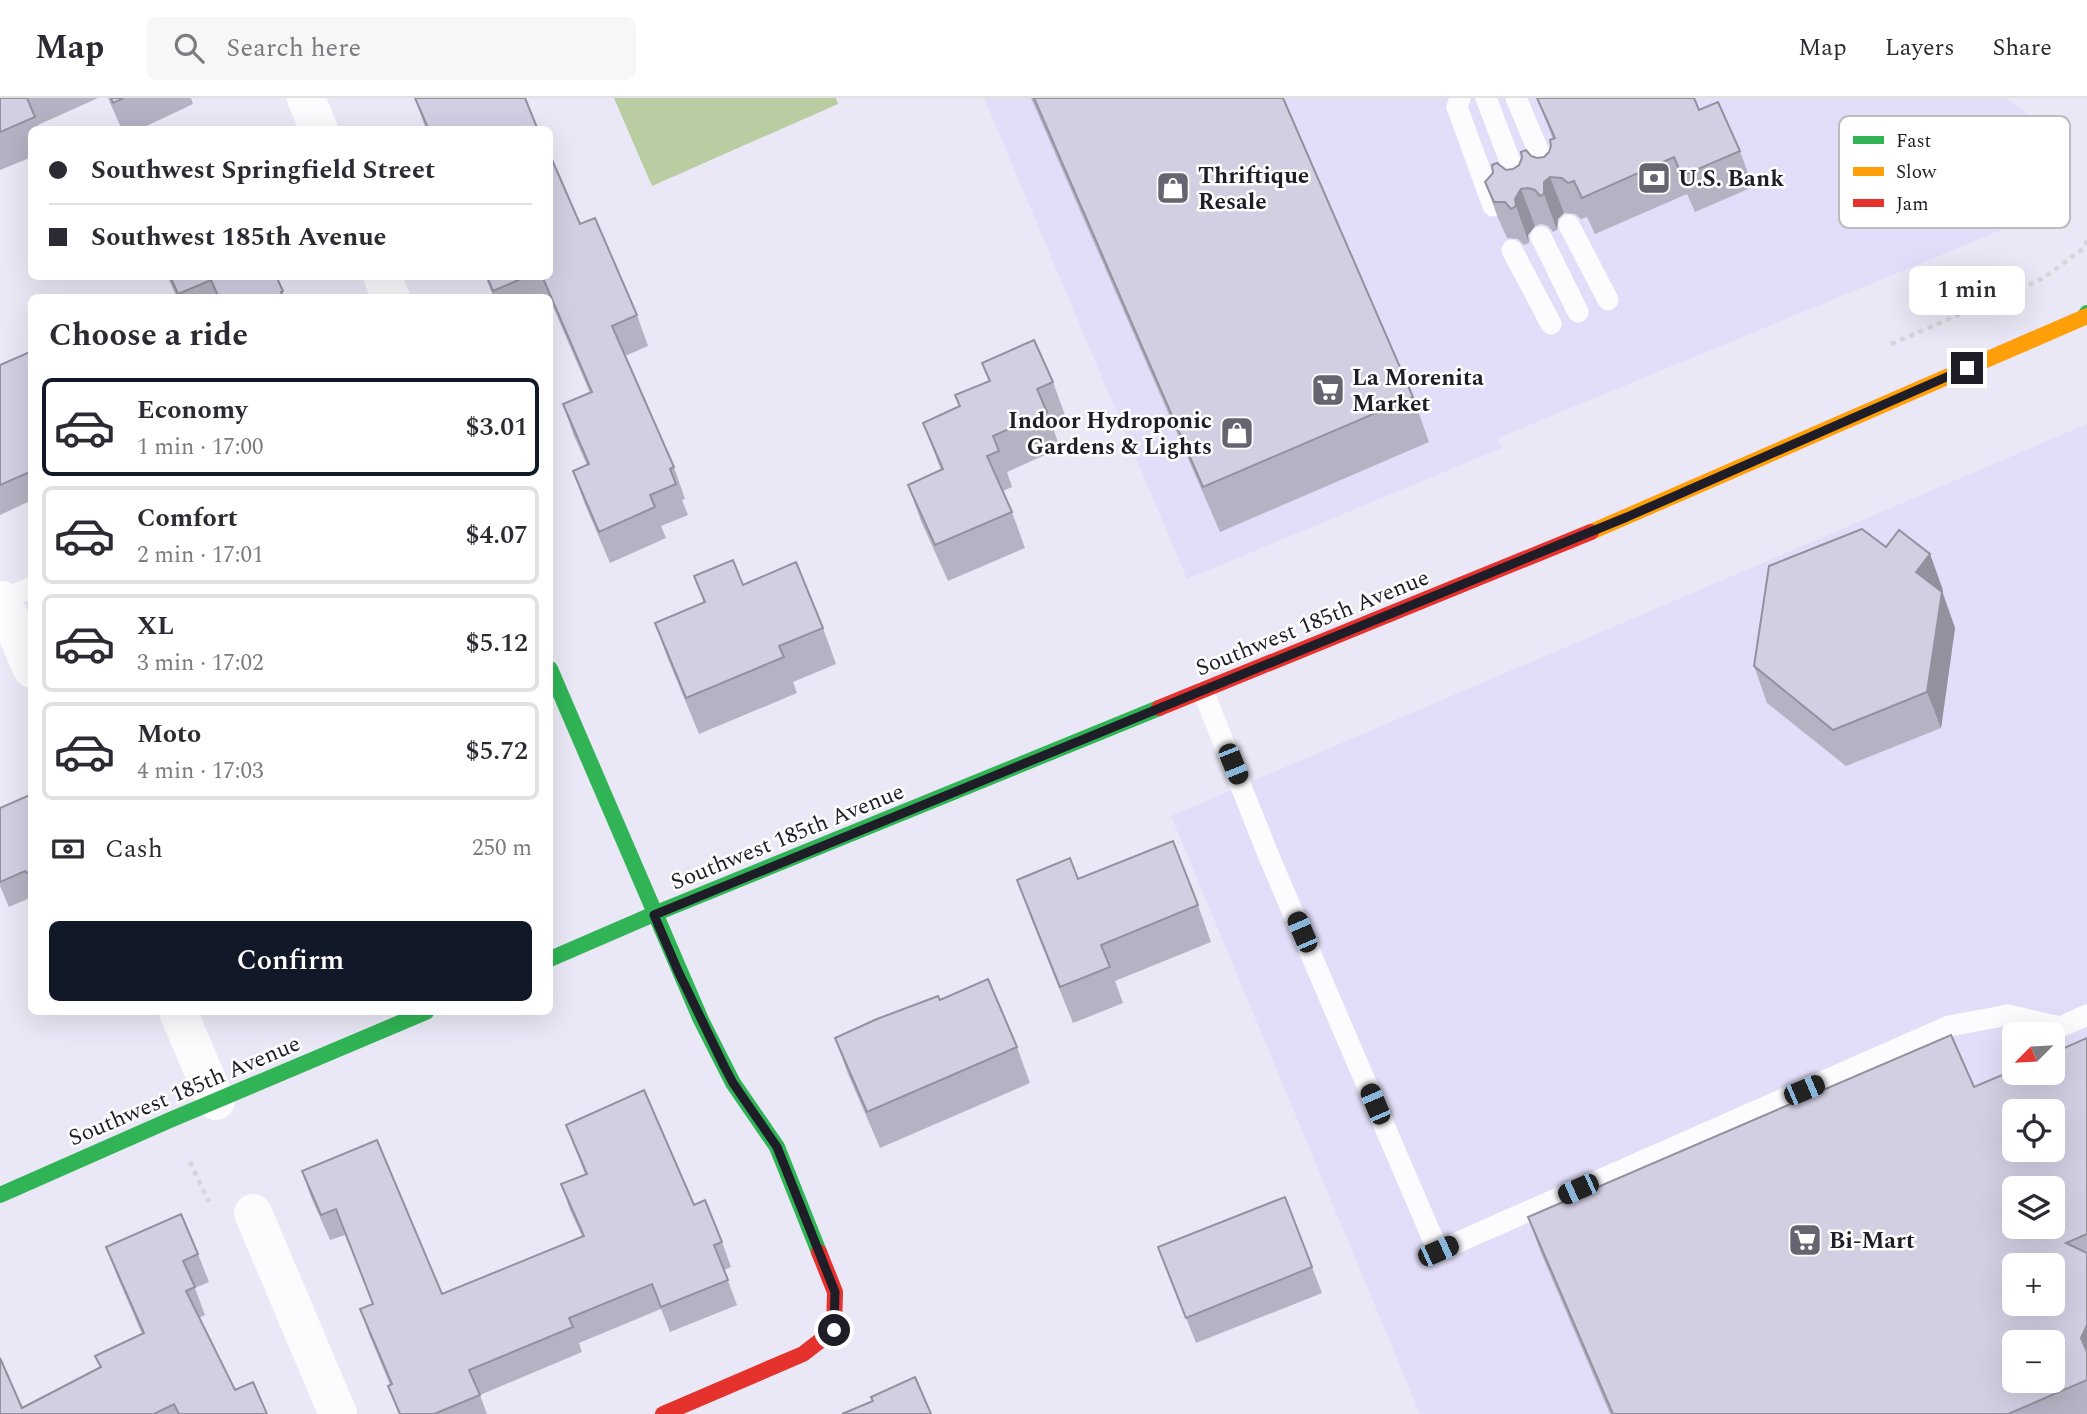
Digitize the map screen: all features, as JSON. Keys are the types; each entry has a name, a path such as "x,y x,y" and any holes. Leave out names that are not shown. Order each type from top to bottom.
{"main road":[{"name":"Southwest 185th Avenue","path":"553,958 1627,517 2086,315"},
{"path":"553,676 701,1020 727,1072 777,1147 835,1292 834,1330 803,1354 663,1414"},
{"name":"Southwest 185th Avenue","path":"0,1195 419,1015"}],"street":[{"path":"306,98 317,126"},
{"path":"11,596 28,655"},
{"path":"179,1015 216,1101"},
{"path":"253,1213 338,1414"}],"lane":[{"path":"1460,98 1457,107 1493,206"},
{"path":"1486,98 1522,194"},
{"path":"1516,98 1550,181"},
{"path":"1569,225 1608,300"},
{"path":"1541,237 1578,312"},
{"path":"1512,250 1551,324"},
{"path":"1203,691 1270,859 1438,1251 1950,1026 2008,1015 2060,1027 2087,1015"}],"path":[{"path":"1891,344 2042,279 2084,248 2087,241"},
{"path":"170,1120 214,1213 253,1213"}],"shaded area":[{"path":"984,98 2006,98 2030,116 1839,116 1839,228 2006,228 1498,438 1502,448 1187,579"},
{"path":"2087,424 2087,1414 1420,1414 1171,816"}],"green space":[{"path":"614,98 836,98 838,104 652,186"}],"building":[{"path":"0,98 27,98 35,117 0,132"},
{"path":"111,98 124,98 113,103"},
{"path":"415,98 525,98 536,126 427,126"},
{"path":"1034,98 1283,98 1413,397 1203,487"},
{"path":"1537,98 1694,98 1699,110 1718,102 1740,151 1682,176 1674,157 1582,198 1574,181 1568,183 1562,178 1550,177 1544,182 1544,194 1540,196 1535,190 1521,189 1515,199 1516,206 1511,209 1505,202 1494,202 1485,182 1493,173 1492,165 1497,163 1506,170 1513,169 1519,165 1521,152 1526,150 1537,158 1544,157 1549,152 1550,140 1555,138"},
{"path":"553,162 580,224 595,218 637,315 612,326 674,467 670,469 676,484 650,495 655,507 599,532 573,471 589,464 563,404 592,392 553,302 553,294 550,294 544,280 553,280"},
{"path":"172,280 211,280 178,294"},
{"path":"211,280 278,280 283,291 282,294 217,294"},
{"path":"489,280 519,280 493,291"},
{"path":"1034,340 1053,382 1037,389 1047,412 993,436 999,451 987,456 1012,512 935,545 908,485 943,469 923,423 960,406 955,395 990,381 982,363"},
{"path":"28,353 28,473 0,485 0,365"},
{"path":"1862,529 1886,547 1899,530 1930,554 1916,572 1942,592 1927,692 1833,730 1754,666 1769,566"},
{"path":"733,560 743,585 796,562 823,628 779,646 784,657 686,698 655,623 705,602 694,576"},
{"path":"28,796 28,872 0,882 0,808"},
{"path":"1173,841 1198,905 1101,945 1110,967 1060,987 1017,880 1070,858 1078,879"},
{"path":"988,979 1017,1047 867,1112 835,1038 877,1019 938,996 940,1000"},
{"name":"Bi-Mart","path":"1951,1035 1974,1087 2002,1075 2002,1085 2065,1085 2065,1048 2087,1038 2087,1234 2066,1243 2087,1253 2087,1325 2081,1338 2087,1352 2087,1380 2065,1389 2065,1330 2002,1330 2002,1393 2057,1393 2008,1414 1613,1414 1528,1217"},
{"path":"644,1090 694,1205 705,1200 722,1242 714,1245 728,1280 661,1307 652,1284 569,1318 573,1327 469,1370 480,1395 434,1414 400,1414 388,1386 392,1384 360,1309 373,1304 336,1209 321,1215 302,1171 377,1140 442,1294 584,1236 561,1184 587,1174 566,1125"},
{"path":"1285,1197 1312,1267 1186,1318 1158,1247"},
{"path":"181,1214 198,1254 183,1261 195,1287 186,1291 235,1390 253,1382 267,1414 179,1414 174,1404 154,1414 0,1414 0,1358 22,1408 101,1367 95,1356 144,1333 106,1247"},
{"path":"915,1377 931,1414 842,1414 873,1401 871,1397"}],"traffic: fast":[{"path":"2084,317 2087,313"},
{"path":"553,676 701,1020 733,1083 777,1147 819,1252"},
{"path":"553,958 1159,708"},
{"path":"0,1195 419,1015"}],"traffic: slow":[{"path":"1591,532 2087,316"}],"traffic: jam":[{"path":"1159,708 1591,532"},
{"path":"663,1414 803,1354 834,1330 835,1292 819,1252"}],"place":[{"name":"U.S. Bank","path":"1654,178"},
{"name":"Thriftique Resale","path":"1173,188"},
{"name":"La Morenita Market","path":"1328,390"},
{"name":"Indoor Hydroponic Gardens & Lights","path":"1237,433"},
{"name":"Bi-Mart","path":"1805,1240"}],"route":[{"path":"834,1330 835,1292 777,1147 733,1083 678,971 654,915 1627,517 1967,368"}]}
